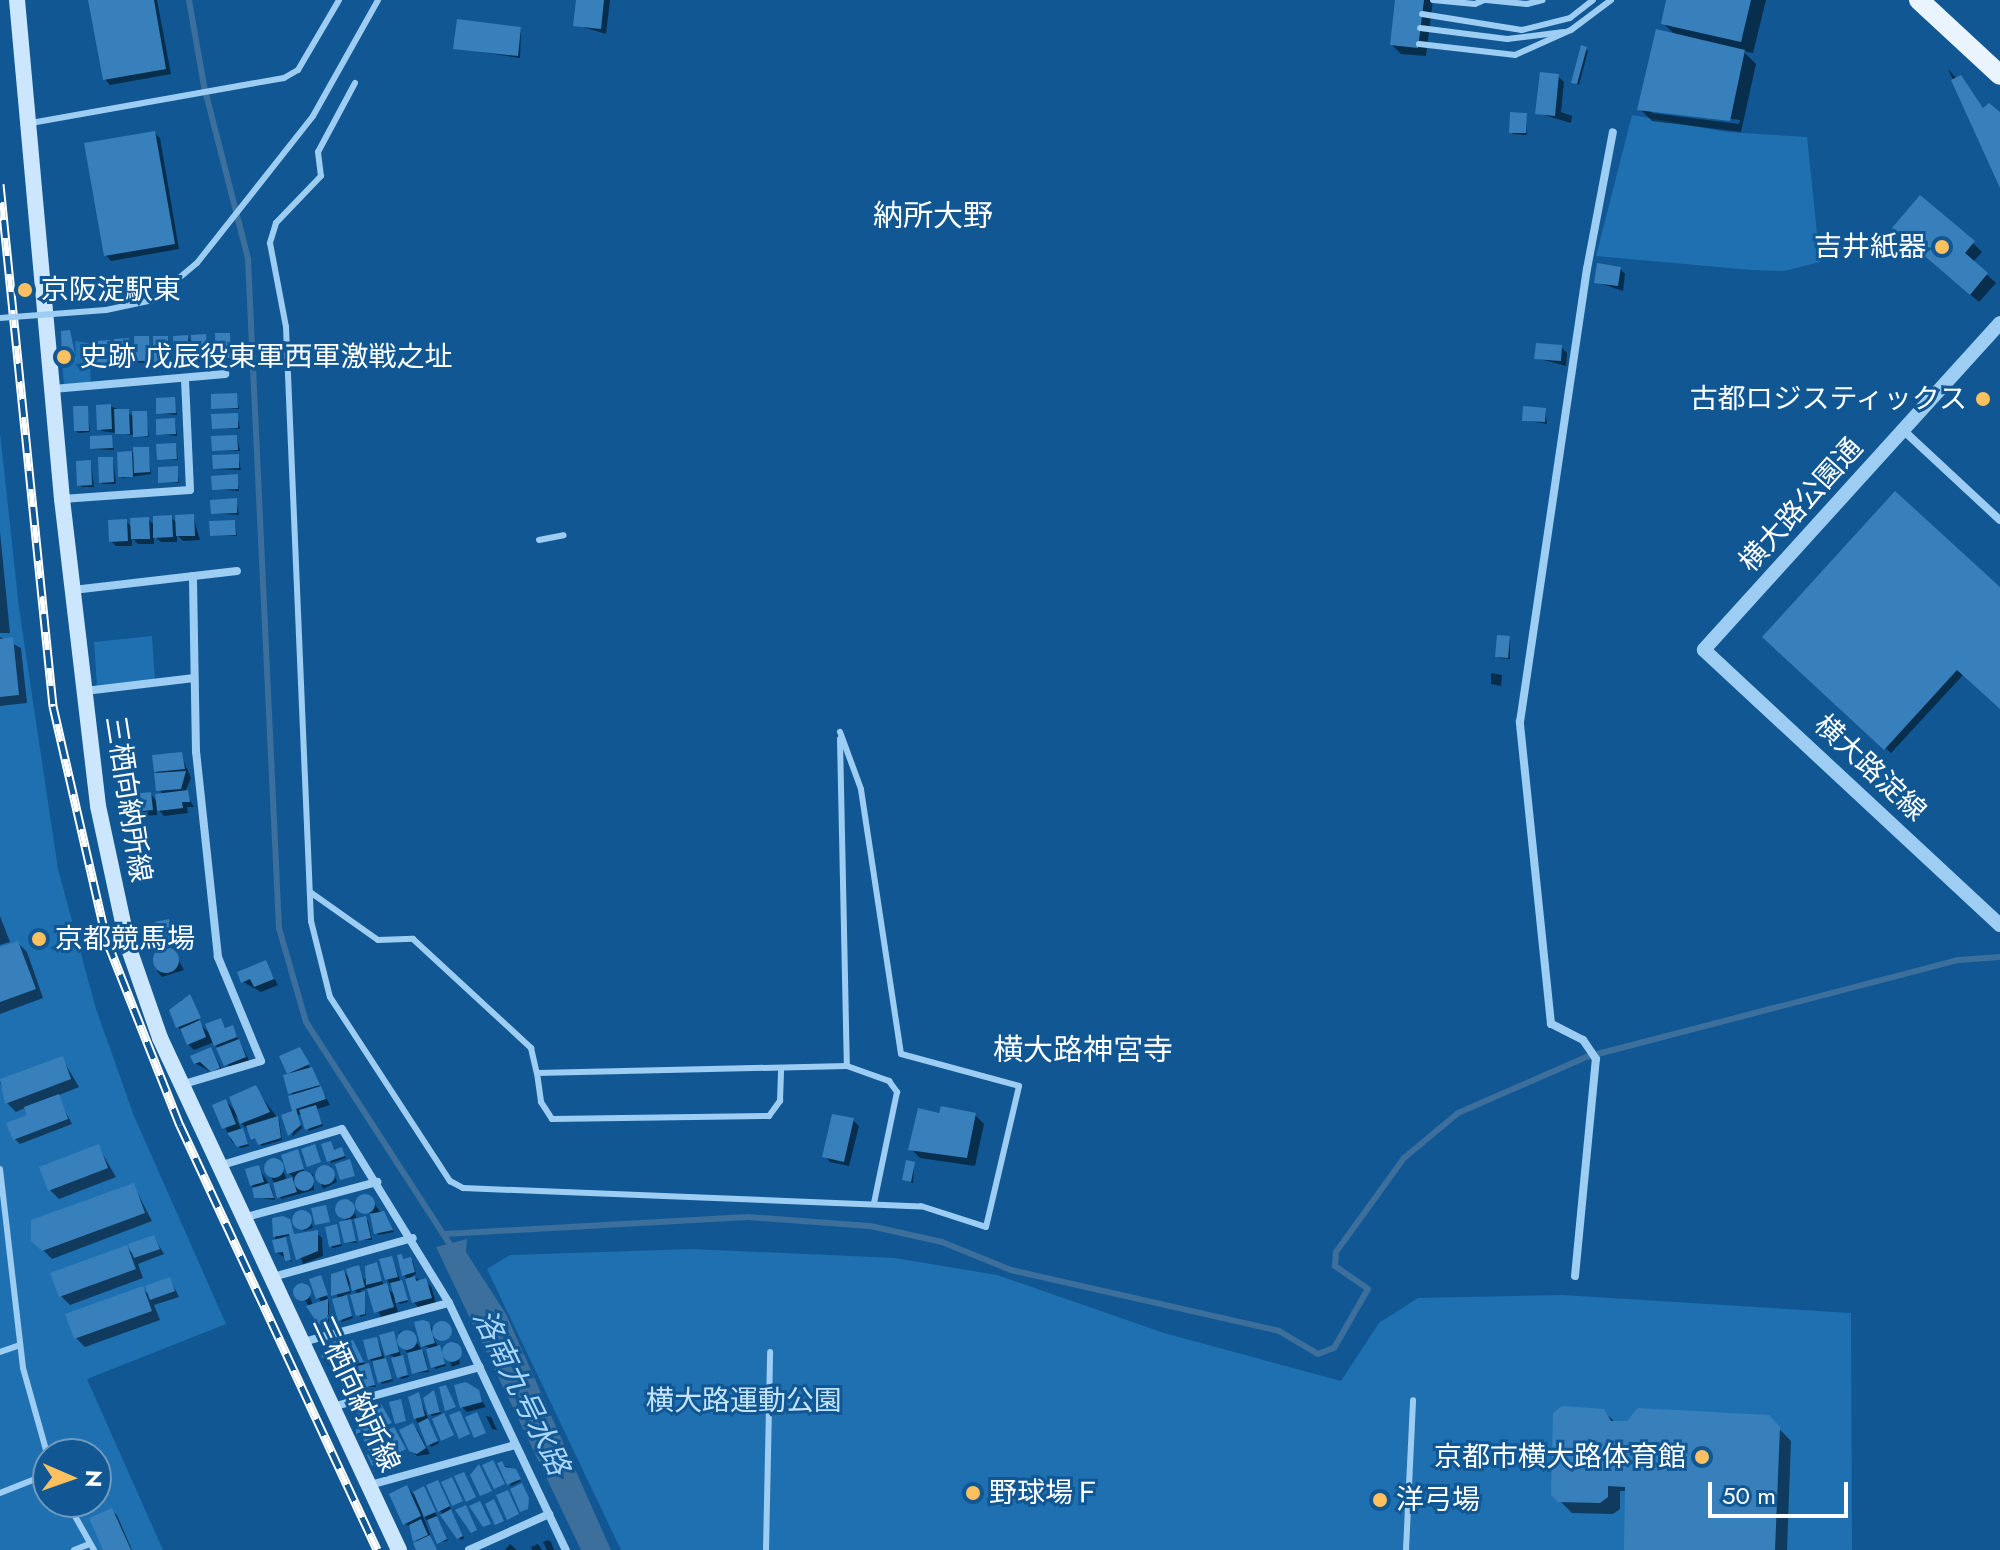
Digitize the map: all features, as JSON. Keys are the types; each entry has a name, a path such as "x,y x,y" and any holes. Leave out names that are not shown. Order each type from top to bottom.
{"main road":[{"name":"三栖向納所線","path":"17,0 62,499 98,806 128,946 160,1038 222,1165 399,1550"},
{"path":"1919,0 2000,75"}],"street":[{"path":"1575,1276 1594,1055 1551,1024 1520,722 1587,269 1613,132"},
{"name":"横大路公園通","path":"1704,650 2000,323"},
{"path":"52,389 225,374"},
{"path":"62,499 190,490 185,378"},
{"path":"1903,430 2000,520"},
{"path":"73,590 237,571"},
{"path":"184,1084 261,1061 218,957 196,752 193,576"},
{"name":"横大路淀線","path":"1704,650 2000,925"},
{"path":"85,691 194,678"},
{"path":"222,1165 342,1129 413,1238 449,1303 566,1550"},
{"path":"246,1217 377,1182"},
{"path":"273,1277 413,1238"},
{"path":"303,1342 449,1303"},
{"path":"332,1407 480,1367"},
{"path":"370,1485 515,1445"},
{"path":"469,1550 549,1514"}],"lane":[{"path":"27,124 257,85 298,70 339,0"},
{"path":"0,318 106,310 153,300 208,249 313,116 378,0"},
{"path":"1433,0 1466,4 1485,0 1527,4 1543,0"},
{"path":"1422,14 1522,30 1570,18 1593,0"},
{"path":"1419,44 1515,55 1571,30 1611,0"},
{"path":"1420,28 1507,39 1571,30"},
{"path":"355,83 318,152 321,176 276,223 270,243 286,327 310,892 317,957 330,997 450,1181 463,1188 921,1206 986,1227 1019,1086 901,1054 861,789 840,732 847,1066"},
{"path":"539,540 564,535"},
{"path":"310,892 378,940 413,939 531,1048 541,1102 552,1119 769,1116 780,1101 781,1068"},
{"path":"537,1073 847,1066 889,1081 897,1092 874,1203"},
{"path":"0,1169 20,1345 43,1438"},
{"path":"0,1352 20,1345"},
{"path":"766,1550 770,1352"},
{"path":"1406,1550 1413,1400"},
{"path":"0,1493 32,1480"},
{"path":"74,1550 92,1547 76,1518"}],"green space":[{"path":"1632,115 1727,132 1807,137 1820,262 1784,271 1596,256"},
{"path":"75,341 89,343 91,386 64,387 62,359 76,358"},
{"name":"京都競馬場","path":"0,432 19,608 58,869 96,1009 134,1116 226,1324 87,1379 163,1550 0,1550"},
{"path":"152,636 155,680 97,687 94,642"},
{"name":"横大路運動公園","path":"692,1249 895,1258 997,1275 1164,1333 1341,1381 1379,1323 1418,1298 1563,1295 1851,1313 1852,1550 621,1550 487,1269 510,1255"}],"water":[{"name":"洛南九号水路","path":"467,1239 466,1252 506,1314 611,1550 581,1550 436,1247"}],"building":[{"path":"88,0 154,0 166,69 103,80"},
{"path":"576,0 604,0 601,29 573,26"},
{"path":"1395,0 1424,0 1418,48 1390,45"},
{"path":"1666,0 1751,0 1741,42 1661,24"},
{"path":"457,19 521,27 518,56 453,49"},
{"path":"1656,29 1745,50 1730,121 1637,110"},
{"path":"1581,45 1587,47 1577,84 1571,83"},
{"path":"1540,72 1559,74 1555,116 1535,114"},
{"path":"1961,75 1983,108 1989,103 2000,112 2000,188 1951,80"},
{"path":"1510,112 1527,113 1526,133 1509,133"},
{"path":"155,131 175,244 104,256 84,143"},
{"name":"吉井紙器","path":"1920,195 1975,241 1965,253 1988,273 1970,295 1892,228"},
{"path":"1597,263 1621,267 1618,286 1594,283"},
{"path":"70,330 76,359 62,359 61,331"},
{"path":"215,333 230,333 231,358 216,359"},
{"path":"206,334 207,359 192,360 191,335"},
{"path":"188,335 189,360 174,361 173,336"},
{"path":"134,336 149,336 150,361 135,361"},
{"path":"153,336 168,336 169,361 154,362"},
{"path":"129,338 130,363 115,364 114,339"},
{"path":"110,340 111,365 96,366 95,341"},
{"path":"1536,343 1562,345 1561,361 1534,359"},
{"path":"237,393 238,408 211,409 211,394"},
{"path":"175,397 176,413 156,414 156,398"},
{"path":"111,404 112,429 97,430 96,405"},
{"path":"73,406 88,406 89,431 74,431"},
{"path":"1523,406 1546,408 1545,422 1522,421"},
{"path":"114,409 129,409 130,434 115,434"},
{"path":"132,411 147,411 148,436 133,437"},
{"path":"238,413 238,428 212,429 211,414"},
{"path":"175,418 176,434 156,435 156,419"},
{"path":"112,435 113,448 90,449 90,436"},
{"path":"237,435 238,450 212,451 211,436"},
{"path":"176,443 177,459 157,460 156,444"},
{"path":"133,447 149,447 150,472 134,473"},
{"path":"132,451 133,477 118,477 117,452"},
{"path":"239,454 239,468 213,469 212,455"},
{"path":"98,457 113,457 114,482 99,483"},
{"path":"91,460 92,485 77,486 76,461"},
{"path":"178,466 178,482 158,483 158,467"},
{"path":"238,474 238,489 212,490 211,476"},
{"path":"1895,491 2000,587 2000,709 1957,670 1884,750 1762,637"},
{"path":"237,498 237,513 211,514 210,500"},
{"path":"194,514 195,536 176,536 175,515"},
{"path":"172,515 173,537 153,538 153,516"},
{"path":"149,517 150,539 131,539 130,518"},
{"path":"127,519 128,541 109,542 108,520"},
{"path":"235,520 236,535 210,536 209,521"},
{"path":"1497,635 1510,636 1508,658 1495,657"},
{"path":"13,637 19,695 0,697 0,639"},
{"path":"182,752 185,769 154,772 152,755"},
{"path":"186,771 181,789 156,791 154,773"},
{"path":"188,790 190,802 182,802 183,808 157,811 155,794"},
{"path":"151,792 153,810 123,813 124,795"},
{"path":"169,919 174,942 148,946 146,933 156,929 155,922"},
{"path":"18,941 36,989 0,1002 0,947"},
{"path":"166,947 175,951 179,960 175,969 166,973 157,969 153,960 157,951"},
{"path":"266,960 274,979 254,987 250,979 241,983 237,972"},
{"path":"190,994 201,1018 176,1028 169,1010"},
{"path":"221,1018 225,1028 233,1025 237,1037 214,1046 205,1024"},
{"path":"200,1020 206,1037 187,1045 180,1029"},
{"path":"239,1039 246,1057 224,1066 216,1048"},
{"path":"211,1047 220,1068 211,1072 200,1062 194,1064 190,1056"},
{"path":"300,1047 310,1064 287,1074 279,1056"},
{"path":"63,1056 71,1079 5,1104 0,1079"},
{"path":"312,1067 320,1085 288,1094 283,1075"},
{"path":"256,1085 270,1112 240,1124 229,1097"},
{"path":"321,1086 326,1099 296,1109 301,1125 288,1136 281,1115 292,1111 288,1096"},
{"path":"59,1094 68,1119 13,1140 6,1123 27,1115 24,1107"},
{"path":"226,1099 236,1124 222,1129 212,1105"},
{"path":"316,1105 322,1124 305,1130 299,1110"},
{"path":"941,1106 976,1113 967,1158 908,1150 918,1108 939,1113"},
{"path":"832,1114 854,1118 844,1162 822,1157"},
{"path":"278,1116 281,1138 258,1145 255,1138 251,1140 246,1126"},
{"path":"243,1128 248,1144 237,1147 227,1133"},
{"path":"331,1141 334,1150 342,1147 345,1156 327,1162 321,1144"},
{"path":"99,1144 108,1168 48,1191 39,1167"},
{"path":"315,1144 321,1162 307,1167 301,1149"},
{"path":"298,1149 304,1169 287,1174 281,1155"},
{"path":"274,1158 281,1161 284,1168 281,1175 274,1178 267,1175 264,1168 267,1161"},
{"path":"350,1159 355,1176 340,1180 335,1164"},
{"path":"906,1160 915,1162 911,1182 902,1180"},
{"path":"259,1165 264,1182 250,1186 245,1169"},
{"path":"321,1165 329,1165 335,1175 329,1185 321,1185 315,1179 315,1171"},
{"path":"304,1171 311,1174 314,1181 311,1188 304,1191 297,1188 294,1181 297,1174"},
{"path":"292,1177 297,1192 277,1198 273,1183"},
{"path":"134,1183 145,1213 42,1251 31,1241 31,1220"},
{"path":"269,1183 274,1198 254,1198 252,1188"},
{"path":"365,1194 372,1197 375,1204 372,1211 365,1214 358,1211 355,1204 358,1197"},
{"path":"345,1199 352,1202 355,1209 352,1216 345,1219 338,1216 335,1209 338,1202"},
{"path":"326,1205 330,1222 315,1225 311,1208"},
{"path":"302,1210 309,1213 312,1220 309,1227 302,1230 295,1227 292,1220 295,1213"},
{"path":"384,1211 393,1230 374,1234 370,1214"},
{"path":"283,1216 290,1219 294,1234 318,1230 318,1251 296,1260 289,1234 273,1237 272,1218"},
{"path":"366,1216 371,1238 359,1241 354,1219"},
{"path":"351,1219 356,1241 344,1243 339,1222"},
{"path":"337,1224 341,1244 329,1247 325,1227"},
{"path":"154,1235 160,1249 134,1258 128,1244"},
{"path":"286,1237 291,1260 285,1261 283,1252 275,1253 272,1240"},
{"path":"127,1245 136,1269 59,1297 50,1273"},
{"path":"402,1254 403,1259 411,1257 415,1272 402,1276 397,1255"},
{"path":"392,1256 398,1277 385,1280 379,1259"},
{"path":"377,1262 382,1281 366,1285 365,1266"},
{"path":"359,1265 365,1287 352,1291 346,1269"},
{"path":"344,1270 350,1291 331,1296 331,1274"},
{"path":"321,1275 328,1295 316,1299 309,1279"},
{"path":"415,1276 416,1281 426,1278 432,1298 412,1303 405,1279"},
{"path":"170,1277 175,1291 150,1300 145,1286"},
{"path":"402,1280 408,1300 396,1303 390,1283"},
{"path":"298,1283 306,1283 311,1292 309,1299 298,1301 293,1296 293,1288"},
{"path":"387,1283 394,1307 374,1313 367,1289"},
{"path":"143,1286 152,1311 74,1339 65,1314"},
{"path":"365,1291 365,1314 356,1316 350,1295"},
{"path":"347,1295 352,1316 338,1321 332,1299"},
{"path":"328,1299 328,1321 318,1324 306,1306"},
{"path":"442,1321 449,1324 452,1331 449,1338 442,1341 435,1338 432,1331 435,1324"},
{"path":"414,1322 429,1322 435,1343 421,1347"},
{"path":"407,1330 414,1333 417,1340 414,1347 407,1350 400,1347 397,1340 400,1333"},
{"path":"394,1331 399,1352 385,1356 379,1335"},
{"path":"377,1337 382,1356 368,1360 363,1340"},
{"path":"339,1340 346,1366 331,1370 328,1359 321,1357 326,1344"},
{"path":"353,1340 364,1362 349,1366 342,1343"},
{"path":"452,1342 459,1345 462,1352 459,1359 452,1362 445,1359 442,1352 445,1345"},
{"path":"440,1345 445,1364 431,1368 426,1349"},
{"path":"422,1349 428,1370 412,1374 407,1353"},
{"path":"403,1355 408,1375 397,1378 391,1358"},
{"path":"386,1358 392,1379 378,1383 372,1361"},
{"path":"369,1363 375,1385 363,1388 358,1366"},
{"path":"354,1368 359,1384 343,1389 340,1379 334,1381 332,1373"},
{"path":"466,1382 479,1390 482,1402 460,1408 454,1385"},
{"path":"446,1385 456,1407 445,1411 439,1387"},
{"path":"434,1390 440,1412 428,1415 423,1398"},
{"path":"419,1392 425,1416 414,1419 408,1397"},
{"path":"401,1399 406,1421 395,1424 389,1402"},
{"path":"381,1404 392,1423 377,1428 371,1407"},
{"name":"京都市横大路体育館","path":"1562,1406 1604,1409 1611,1421 1627,1421 1638,1408 1769,1415 1780,1427 1775,1550 1624,1550 1625,1487 1608,1486 1608,1497 1600,1503 1558,1502 1551,1495 1553,1413"},
{"path":"367,1407 373,1429 356,1434 357,1409"},
{"path":"460,1411 470,1434 459,1439 449,1415"},
{"path":"477,1412 486,1433 474,1438 465,1417"},
{"path":"444,1413 454,1435 441,1441 432,1419"},
{"path":"428,1418 438,1441 427,1446 418,1423"},
{"path":"413,1423 426,1448 417,1454 409,1451 399,1430"},
{"path":"394,1427 406,1449 395,1455 383,1432"},
{"path":"374,1432 381,1435 384,1442 381,1449 374,1452 367,1449 364,1442 367,1435"},
{"path":"386,1445 395,1463 386,1468 382,1460 372,1466 367,1455"},
{"path":"493,1460 505,1484 494,1489 482,1465"},
{"path":"502,1461 505,1467 516,1469 521,1479 507,1485 497,1463"},
{"path":"479,1464 492,1491 480,1496 470,1475"},
{"path":"464,1472 476,1497 466,1502 454,1476"},
{"path":"452,1477 463,1501 452,1506 441,1482"},
{"path":"438,1480 450,1506 438,1512 426,1485"},
{"path":"522,1483 529,1498 528,1509 520,1512 510,1489"},
{"path":"407,1485 421,1516 403,1525 389,1494"},
{"path":"424,1486 436,1512 424,1517 413,1492"},
{"path":"508,1490 519,1514 507,1520 496,1495"},
{"path":"494,1499 504,1521 495,1525 485,1504"},
{"path":"480,1501 491,1524 483,1527 469,1506"},
{"path":"466,1505 477,1530 471,1533 455,1510"},
{"path":"112,1508 131,1550 103,1550 89,1518 112,1518"},
{"path":"451,1509 463,1536 457,1539 440,1515"},
{"path":"437,1516 447,1539 437,1544 427,1520"},
{"path":"421,1519 428,1535 413,1542 409,1525"},
{"path":"430,1535 437,1550 416,1550 413,1543"}],"waterway":[{"path":"189,0 204,86 248,259 279,928 306,1022 453,1249"},
{"path":"445,1234 748,1217 870,1226 942,1242 1011,1270 1279,1331 1318,1354 1334,1348 1368,1289 1335,1266 1336,1252 1404,1158 1458,1113 1586,1057 1959,960 2000,957"}],"railway":[{"path":"0,184 53,706 107,941 180,1125 377,1550"}],"place":[{"name":"吉井紙器","path":"1942,247"},
{"name":"京阪淀駅東","path":"25,290"},
{"name":"史跡 戊辰役東軍西軍激戦之址","path":"64,357"},
{"name":"古都ロジスティックス","path":"1983,399"},
{"name":"京都競馬場","path":"39,939"},
{"name":"京都市横大路体育館","path":"1702,1457"},
{"name":"野球場Ｆ","path":"973,1493"},
{"name":"洋弓場","path":"1380,1500"}],"district":[{"name":"納所大野","path":"933,216"},
{"name":"横大路神宮寺","path":"1083,1050"}]}
